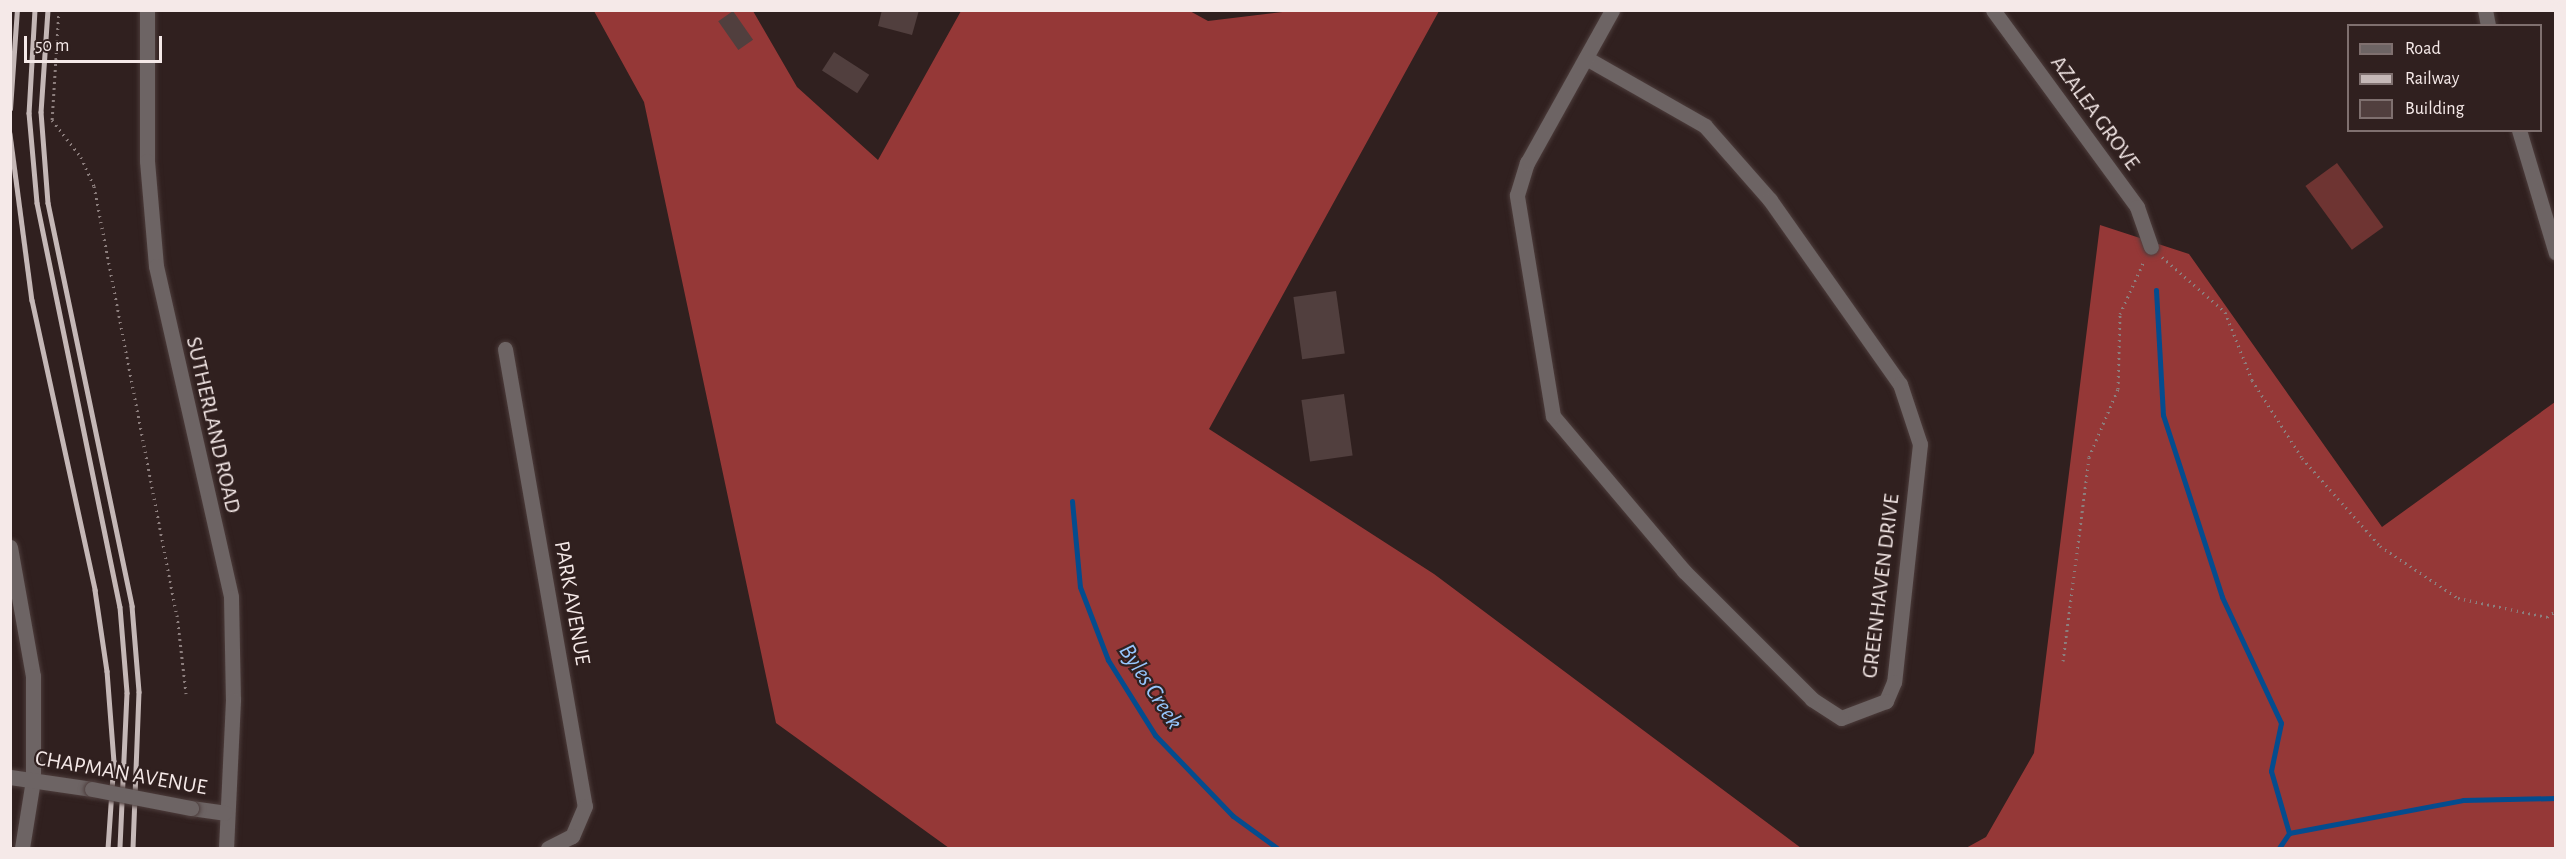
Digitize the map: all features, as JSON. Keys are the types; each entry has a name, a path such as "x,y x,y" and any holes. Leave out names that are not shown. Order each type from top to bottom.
{"street":[{"name":"SUTHERLAND ROAD","path":"147,10 147,161 156,267 231,597 233,700 225,813 225,849"},
{"name":"GREENHAVEN DRIVE","path":"1586,58 1705,126 1770,200 1900,384 1920,444 1894,682 1886,701 1841,718 1812,699 1684,571 1553,416 1517,195 1527,163 1612,10"},
{"name":"AZALEA GROVE","path":"1993,10 2137,207 2151,247"},
{"path":"2520,132 2556,253"},
{"name":"PARK AVENUE","path":"505,349 585,806 572,836 548,849"},
{"path":"10,547 33,676 33,780 22,849"},
{"name":"CHAPMAN AVENUE","path":"10,777 225,813"}],"path":[{"path":"59,10 52,120 81,157 94,186 177,615 186,693"},
{"path":"2063,661 2089,457 2118,389 2120,314 2151,247 2225,312 2252,380 2302,458 2380,546 2458,598 2547,617 2556,611"}],"shaded area":[{"path":"1188,10 1208,21 1299,10 1439,11 1209,429 1434,574 1801,848 949,848 776,723 644,102 594,11 753,11 797,87 878,160 961,11"},
{"path":"2337,163 2383,227 2352,250 2305,186"},
{"path":"2100,225 2189,254 2382,527 2555,402 2555,848 1966,848 1986,837 2034,753"}],"building":[{"path":"882,10 919,10 912,35 878,26"},
{"path":"733,11 753,40 738,50 718,21"},
{"path":"834,52 869,75 857,93 822,70"},
{"path":"1336,291 1345,353 1302,359 1293,297"},
{"path":"1344,394 1353,455 1310,461 1301,400"}],"waterway":[{"path":"2156,290 2163,415 2222,597 2281,723 2271,771 2289,833"},
{"name":"Byles Creek","path":"1072,501 1080,587 1108,660 1155,735 1233,816 1277,848"},
{"path":"2279,848 2289,833 2463,800 2556,798"}],"railway":[{"path":"10,109 17,10"},
{"path":"35,10 29,113 37,203 120,607 127,693 120,848"},
{"path":"48,10 41,112 48,203 132,606 139,692 133,848"},
{"path":"10,134 32,300 95,590 107,671 114,761 108,848"}]}
